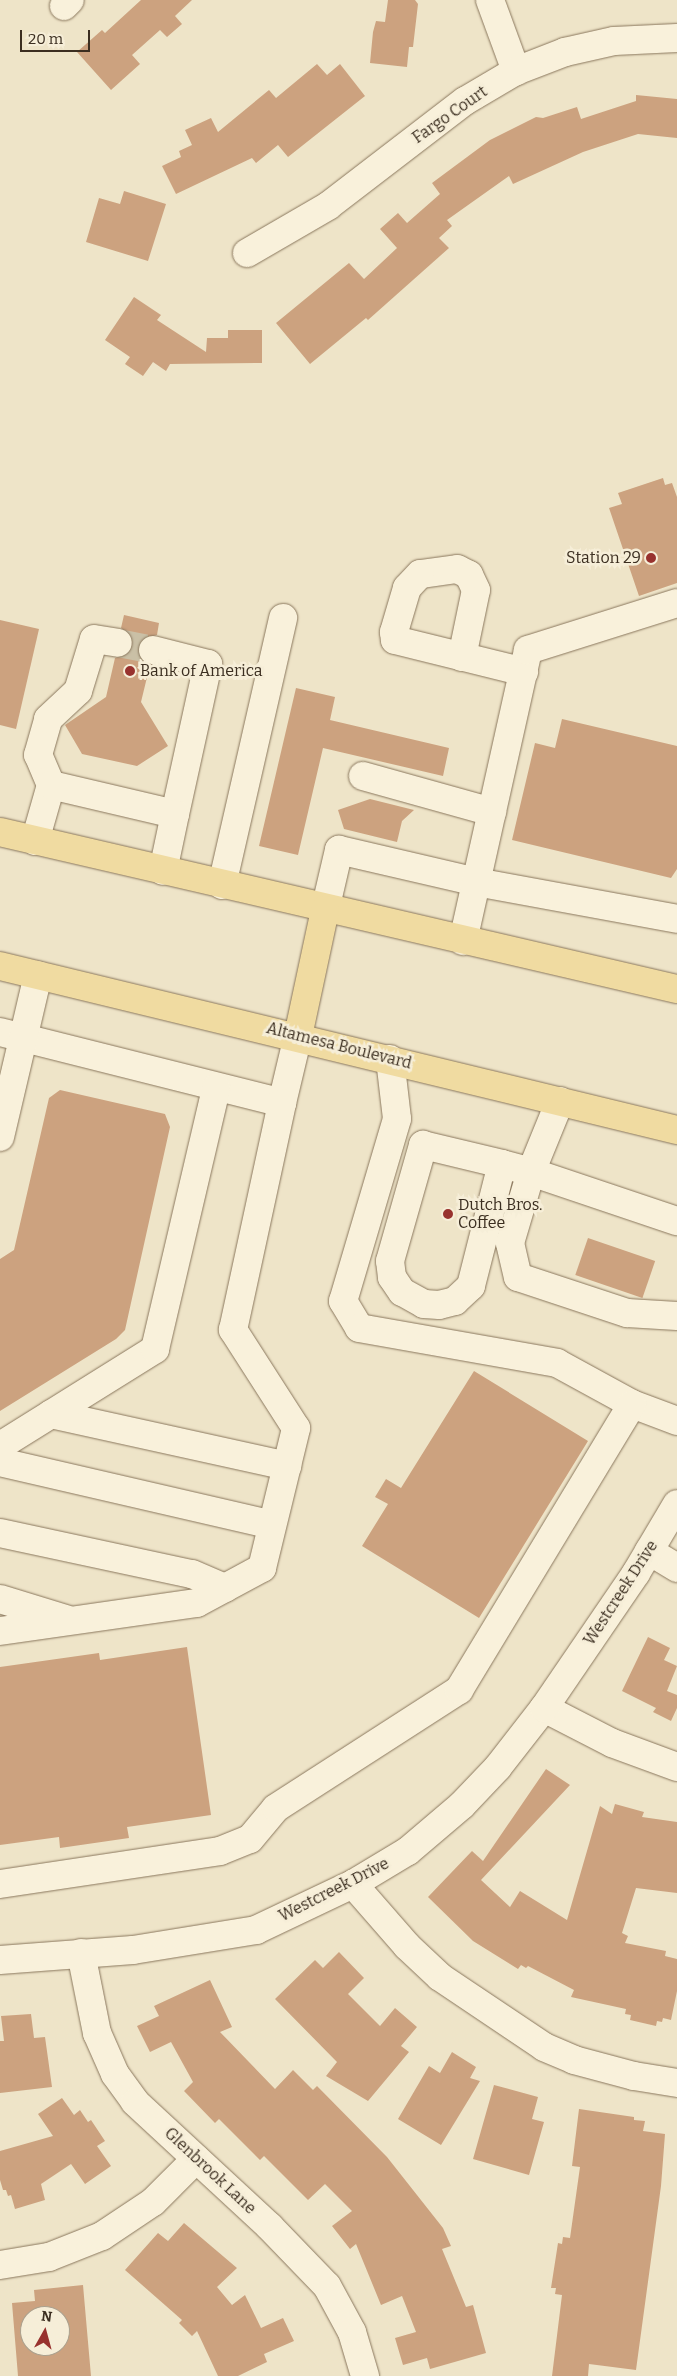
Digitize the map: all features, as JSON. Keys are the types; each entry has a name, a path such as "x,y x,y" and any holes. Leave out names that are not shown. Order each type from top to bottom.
{"main road":[{"path":"0,832 325,910 677,989"},
{"path":"298,1036 325,910"},
{"name":"Altamesa Boulevard","path":"0,966 298,1036 677,1130"}],"street":[{"path":"490,0 516,71"},
{"name":"Fargo Court","path":"247,253 328,206 465,101 516,71 565,52 614,41 677,38"},
{"path":"463,941 528,650 677,604"},
{"path":"222,885 283,618"},
{"path":"35,840 50,785 38,756 48,719 78,691 94,639 118,643"},
{"path":"153,650 208,664 163,871"},
{"path":"462,656 524,672"},
{"path":"363,776 492,812"},
{"path":"50,785 175,814"},
{"path":"325,910 339,850 476,882 677,919"},
{"path":"0,1137 11,1035 38,975"},
{"path":"11,1035 216,1088 282,1103"},
{"path":"0,1632 197,1603 262,1568 296,1428 233,1330 298,1036"},
{"path":"390,1059 397,1119 343,1301 359,1328 557,1363 632,1404 677,1421"},
{"path":"0,1446 155,1349 216,1088"},
{"path":"560,1101 531,1172 510,1243 518,1277 627,1312 677,1316"},
{"path":"502,1164 479,1254 461,1278 439,1287 423,1284 413,1278 406,1264 407,1246 428,1146 502,1164 531,1172 677,1221"},
{"path":"0,1884 220,1851 250,1839 276,1808 459,1690 632,1404"},
{"path":"51,1414 287,1466"},
{"path":"0,1462 272,1525"},
{"name":"Westcreek Drive","path":"0,1960 133,1950 256,1930 353,1884 408,1850 462,1805 498,1768 544,1708 649,1550 677,1504"},
{"path":"0,1533 192,1574 225,1588"},
{"path":"649,1550 677,1568"},
{"path":"0,1599 73,1621"},
{"path":"544,1708 612,1743 677,1767"},
{"path":"353,1884 407,1946 440,1977 544,2047 574,2060 677,2083"},
{"name":"Glenbrook Lane","path":"81,1953 96,2033 114,2074 135,2102 269,2226 327,2286 352,2332 365,2376"},
{"path":"0,2266 49,2257 102,2236 152,2202 196,2158"}],"building":[{"path":"141,0 192,0 175,16 182,24 167,37 160,30 132,55 140,64 111,90 77,52 102,30 105,33"},
{"path":"388,0 415,0 418,4 413,47 409,47 407,67 370,63 376,21 385,22"},
{"path":"317,64 327,75 340,64 365,96 288,157 278,145 256,163 252,158 176,194 162,166 181,157 179,151 192,145 185,130 211,118 218,132 269,90 276,98"},
{"path":"636,95 677,99 677,138 638,134 583,152 513,184 509,176 447,220 452,226 439,238 449,248 368,320 366,318 310,364 276,323 349,263 364,279 397,248 380,229 398,213 407,223 440,194 432,183 490,140 536,117 543,118 577,107 581,119 636,101"},
{"path":"124,191 166,204 148,261 86,242 99,198 120,204"},
{"path":"134,297 161,315 157,320 206,352 207,338 228,338 228,330 262,330 262,363 170,364 166,371 153,362 143,376 125,364 130,357 105,340"},
{"name":"Station 29","path":"663,478 665,485 672,483 677,497 677,583 639,596 609,508 622,504 618,493"},
{"name":"Bank of America","path":"124,615 159,623 157,635 142,639 138,654 150,665 141,702 168,746 137,766 82,754 65,725 106,697 115,658 130,653 133,638 121,628"},
{"path":"0,620 39,629 16,729 0,725"},
{"path":"296,688 335,697 330,720 449,748 443,776 323,748 298,855 259,846"},
{"path":"562,719 677,746 677,869 671,878 512,840 535,743 555,748"},
{"path":"370,799 414,810 402,821 397,842 344,829 338,810"},
{"path":"60,1090 165,1114 170,1127 125,1330 116,1339 0,1411 0,1259 14,1250 49,1098"},
{"path":"588,1238 655,1261 642,1298 575,1275"},
{"path":"474,1371 588,1441 479,1618 362,1546 388,1504 375,1497 386,1479 401,1488"},
{"path":"648,1637 670,1648 664,1660 677,1666 667,1691 677,1695 677,1708 671,1721 653,1712 656,1708 622,1691"},
{"path":"187,1647 211,1815 127,1827 129,1838 60,1848 59,1837 0,1845 0,1667 99,1653 100,1660"},
{"path":"546,1769 570,1785 481,1880 510,1907 520,1891 567,1920 600,1806 612,1814 615,1804 644,1812 642,1817 677,1822 677,1893 636,1888 622,1933 628,1936 625,1943 666,1951 665,1956 677,1959 677,1991 671,2020 663,2018 662,2022 657,2021 656,2026 630,2020 631,2015 625,2014 626,2009 571,1997 574,1990 528,1966 526,1968 521,1965 518,1969 473,1941 428,1897 472,1851 483,1861"},
{"path":"339,1952 364,1978 348,1994 380,2026 395,2008 417,2027 401,2046 409,2052 368,2101 326,2076 337,2062 275,1999 315,1960 323,1968"},
{"path":"210,1980 232,2027 220,2032 275,2089 293,2070 313,2090 317,2086 387,2157 443,2228 451,2246 442,2249 466,2307 473,2305 486,2353 430,2369 427,2358 403,2365 395,2338 416,2332 402,2296 381,2305 356,2244 350,2249 332,2226 352,2211 325,2184 308,2200 264,2156 260,2160 219,2119 215,2123 184,2091 193,2082 171,2042 150,2052 137,2026 159,2016 154,2006"},
{"path":"31,2014 34,2038 45,2037 52,2087 0,2093 0,2041 4,2041 1,2016"},
{"path":"452,2052 476,2067 470,2078 480,2081 441,2145 398,2119 429,2066 440,2073"},
{"path":"494,2085 538,2097 532,2119 544,2122 529,2175 473,2159"},
{"path":"62,2098 74,2115 80,2110 88,2122 91,2120 105,2141 97,2146 111,2166 85,2184 71,2164 41,2184 45,2200 15,2209 11,2195 8,2196 6,2190 3,2190 0,2180 0,2151 53,2136 38,2114"},
{"path":"579,2109 634,2117 634,2120 645,2121 643,2131 665,2134 661,2186 636,2370 589,2364 588,2376 552,2376 562,2295 555,2294 556,2288 551,2288 558,2243 562,2244 563,2237 570,2238 580,2167 572,2166"},
{"path":"184,2223 237,2268 217,2287 232,2305 245,2295 261,2328 283,2318 294,2341 264,2354 267,2362 238,2376 218,2376 197,2331 192,2336 179,2323 182,2320 125,2270 158,2233 168,2241"},
{"path":"83,2285 91,2376 18,2376 12,2303 35,2301 34,2290"}],"tunnel":[{"path":"118,643 153,650"}],"place":[{"name":"Station 29","path":"651,558"},
{"name":"Bank of America","path":"130,671"},
{"name":"Dutch Bros. Coffee","path":"448,1214"}]}
